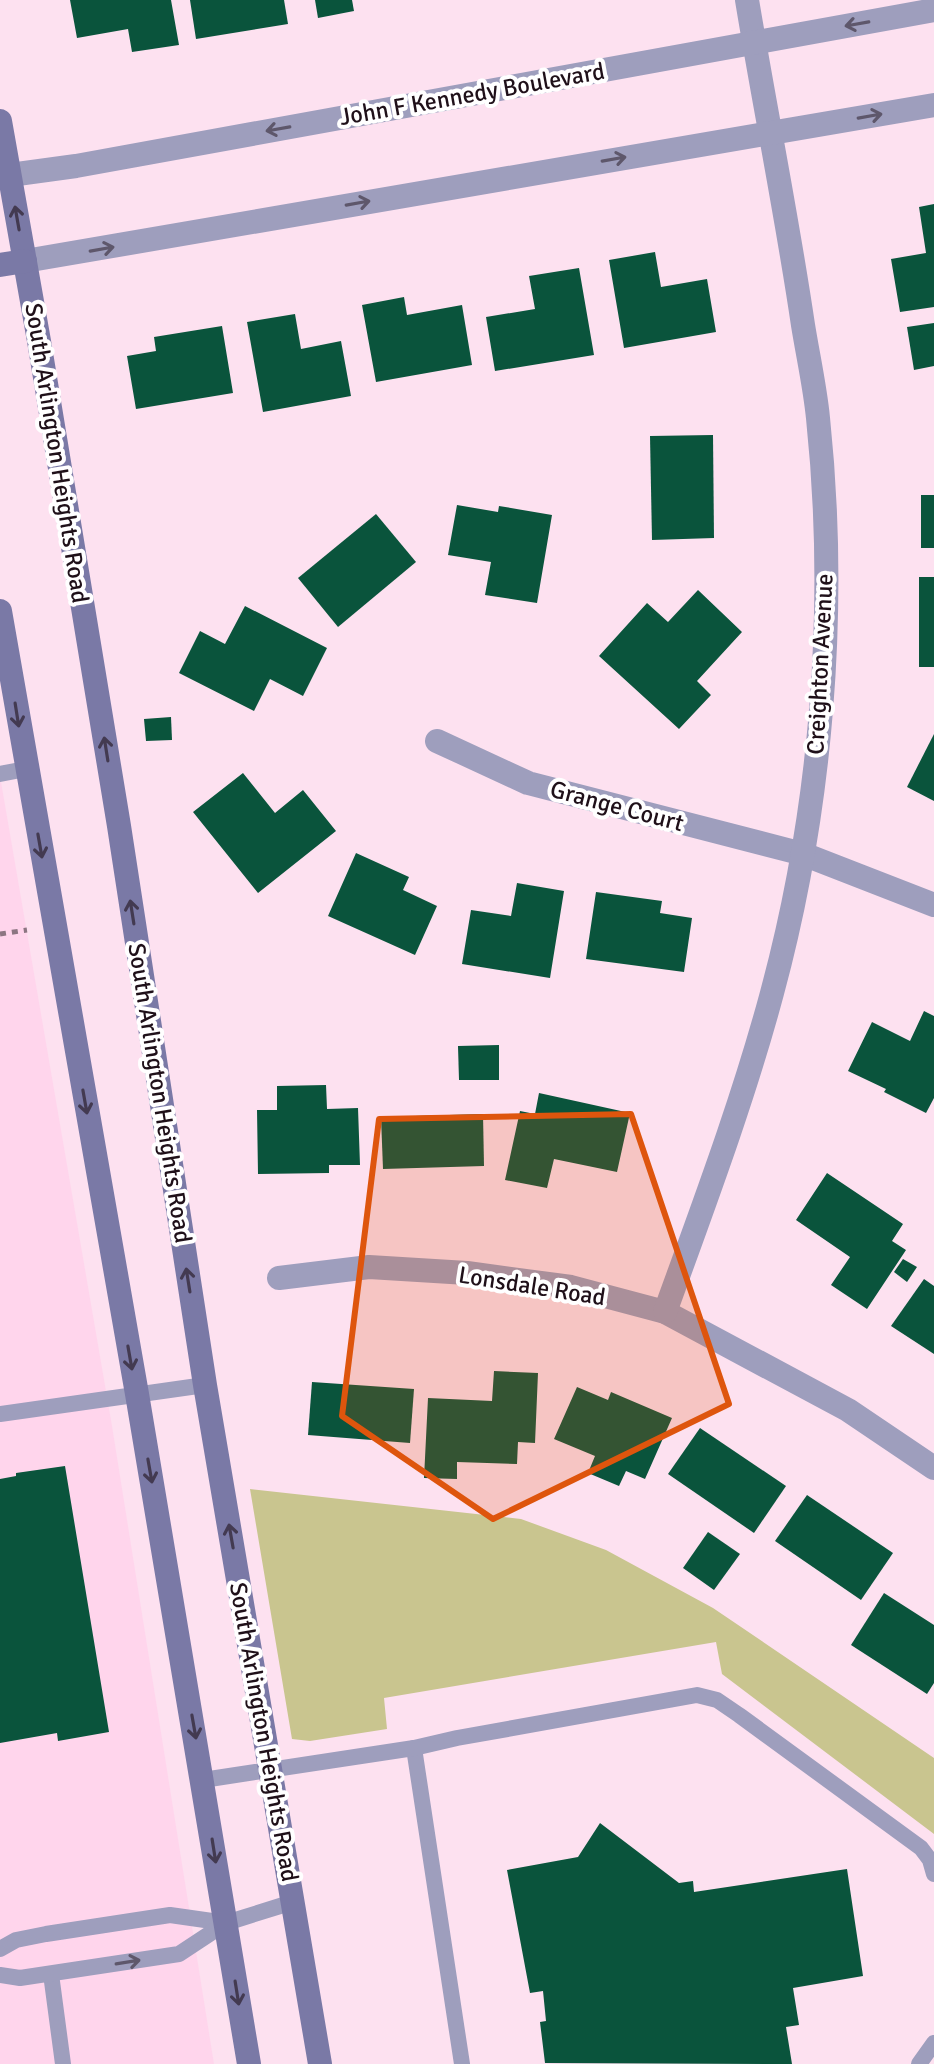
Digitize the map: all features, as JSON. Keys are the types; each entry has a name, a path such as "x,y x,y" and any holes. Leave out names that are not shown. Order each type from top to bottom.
{"main road":[{"name":"South Arlington Heights Road","path":"0,121 5,176 25,261 119,826 205,1385 320,2064"},
{"path":"0,265 25,261"},
{"path":"0,611 137,1394 249,2064"}],"street":[{"name":"Creighton Avenue","path":"665,1312 728,1134 772,992 803,854 819,728 826,574 818,418 747,0"},
{"name":"John F Kennedy Boulevard","path":"5,176 76,166 934,10"},
{"path":"25,261 934,105"},
{"name":"Grange Court","path":"437,741 528,783 803,854 934,905"},
{"name":"Lonsdale Road","path":"279,1278 369,1267 467,1273 571,1287 665,1312 848,1410 934,1468"}],"lane":[{"path":"0,774 26,769"},
{"path":"0,1413 205,1385"},
{"path":"203,1780 414,1748 697,1695 717,1700 921,1848 930,1860 934,1874"},
{"path":"414,1748 462,2064"},
{"path":"0,1975 20,1978 179,1954 226,1923 293,1902"},
{"path":"0,1949 16,1940 46,1934 170,1915 226,1923"},
{"path":"51,1974 63,2064"},
{"path":"919,2064 934,2043"}],"path":[{"path":"0,934 28,930"}],"highlighted area":[{"path":"631,1114 729,1404 493,1519 342,1416 379,1119"}],"shaded area":[{"path":"0,776 112,1426 214,2064 0,2064"},
{"path":"250,1489 521,1519 606,1550 713,1608 934,1758 934,1834 722,1674 716,1642 384,1698 387,1729 310,1741 292,1739"}],"building":[{"path":"70,0 171,0 179,45 132,52 128,29 77,38"},
{"path":"190,0 284,0 288,24 196,39"},
{"path":"315,0 352,0 354,11 318,18"},
{"path":"934,204 934,307 900,312 891,259 926,253 919,207"},
{"path":"655,252 661,287 707,279 716,332 624,348 609,260"},
{"path":"579,268 594,355 495,371 486,317 535,309 529,276"},
{"path":"404,297 407,315 462,305 472,365 376,382 362,305"},
{"path":"295,314 301,349 341,341 351,396 263,412 247,322"},
{"path":"934,323 934,366 914,370 907,327"},
{"path":"222,326 233,393 136,409 127,356 156,351 154,337"},
{"path":"713,435 714,538 652,540 650,436"},
{"path":"921,495 934,495 934,548 921,548"},
{"path":"457,505 498,512 499,506 552,515 537,603 485,595 491,562 448,555"},
{"path":"376,514 416,562 338,627 298,578"},
{"path":"919,577 934,577 934,667 919,667"},
{"path":"698,590 742,632 697,681 711,695 679,729 599,656 647,603 668,622"},
{"path":"245,606 327,648 303,696 270,679 254,711 179,673 200,631 225,644"},
{"path":"171,717 172,740 146,741 144,719"},
{"path":"934,734 934,801 907,787"},
{"path":"243,773 275,813 303,790 336,831 258,893 193,812"},
{"path":"356,853 409,877 403,890 437,906 415,955 328,916"},
{"path":"517,883 564,891 550,978 462,964 471,910 511,916"},
{"path":"596,892 662,901 660,913 692,918 684,972 586,959"},
{"path":"924,1011 934,1016 934,1098 926,1113 848,1071 872,1022 910,1041"},
{"path":"499,1045 499,1080 459,1080 458,1046"},
{"path":"326,1085 327,1109 358,1108 360,1165 329,1165 329,1173 258,1174 257,1110 277,1110 277,1086"},
{"path":"539,1093 630,1113 617,1172 554,1159 547,1188 505,1180 520,1111 535,1114"},
{"path":"483,1114 484,1166 383,1169 381,1117"},
{"path":"827,1173 903,1224 892,1241 906,1250 867,1309 831,1285 850,1257 796,1220"},
{"path":"903,1259 917,1267 907,1282 894,1272"},
{"path":"924,1279 934,1286 934,1354 891,1326"},
{"path":"494,1371 538,1373 535,1443 518,1442 517,1464 457,1462 457,1479 424,1478 428,1398 492,1401"},
{"path":"312,1382 414,1389 410,1443 308,1435"},
{"path":"577,1387 608,1400 611,1392 672,1418 645,1479 626,1471 619,1486 588,1473 595,1456 554,1439"},
{"path":"700,1428 786,1486 754,1533 668,1474"},
{"path":"65,1466 109,1732 58,1741 57,1733 0,1743 0,1479 16,1476 16,1473"},
{"path":"807,1495 893,1553 861,1600 775,1541"},
{"path":"708,1532 740,1554 714,1590 683,1568"},
{"path":"884,1593 934,1625 934,1683 927,1694 851,1645"},
{"path":"600,1823 679,1883 693,1881 694,1892 847,1869 863,1976 793,1988 799,2025 786,2027 792,2064 545,2063 540,2022 546,2021 543,1991 530,1993 507,1870 578,1857"}]}
